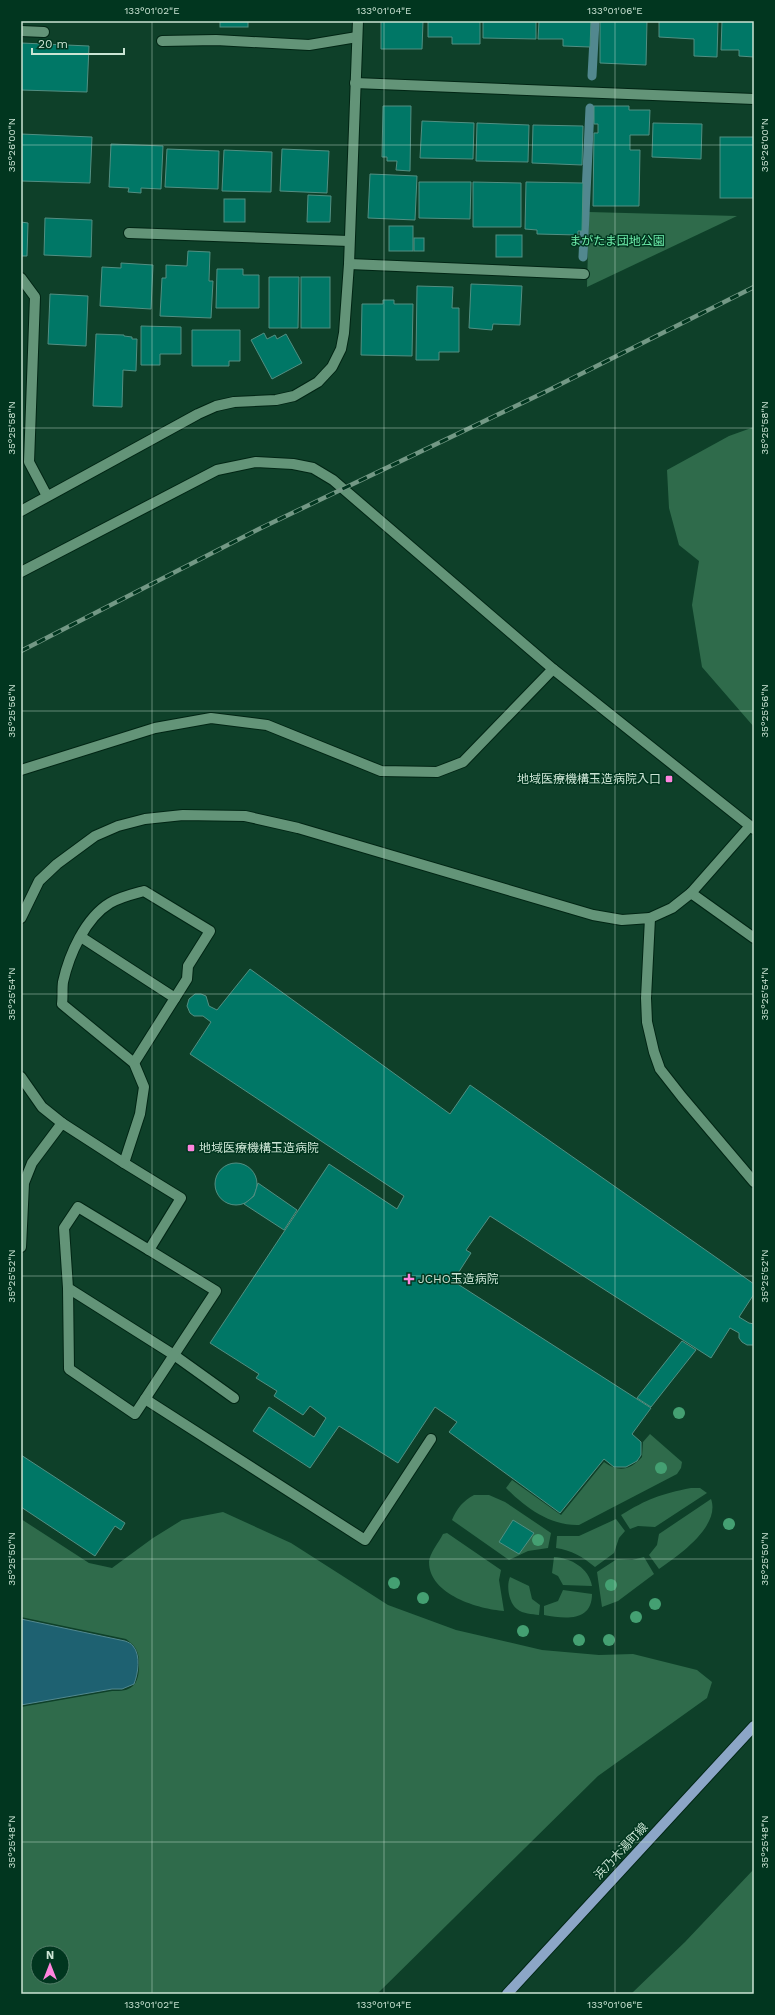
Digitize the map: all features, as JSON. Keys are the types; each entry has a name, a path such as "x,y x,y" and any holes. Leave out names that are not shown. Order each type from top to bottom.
{"main road":[{"name":"浜乃木湯町線","path":"507,1994 754,1726"}],"street":[{"path":"21,511 198,414 216,406 234,402 276,400 294,396 318,382 332,367 341,349 344,333 349,264 358,21"},
{"path":"21,31 44,32"},
{"path":"162,41 216,40 310,46 357,37"},
{"path":"355,83 754,99"},
{"path":"129,233 350,241"},
{"path":"349,264 584,274"},
{"path":"21,278 35,297 29,462 47,496"},
{"path":"21,572 217,470 256,462 293,464 313,468 333,480 553,669 752,827 691,893 672,908 650,918 622,920 593,916 298,828 245,816 183,815 145,819 118,826 95,836 57,864 39,881 21,918"},
{"path":"21,770 155,728 211,718 267,725 381,771 436,772 463,762 553,669"},
{"path":"124,1163 140,1114 144,1087 134,1063 62,1004 63,983 70,960 81,937 93,918 109,904 144,890 210,931 188,966 187,979 134,1063"},
{"path":"691,893 754,938"},
{"path":"650,918 646,1022 660,1069 754,1182"},
{"path":"81,937 175,998"},
{"path":"21,1077 42,1107 62,1123 181,1198 149,1250"},
{"path":"21,1248 24,1183 32,1163 62,1123"},
{"path":"78,1207 216,1291 135,1414 69,1369 68,1288 64,1228 78,1207"},
{"path":"68,1288 174,1355 234,1398"},
{"path":"145,1399 365,1540 431,1439"}],"green space":[{"name":"まがたま団地公園","path":"589,212 737,216 587,287"},
{"path":"754,427 754,727 702,667 692,605 699,561 679,545 669,508 667,470 729,436"},
{"path":"650,1434 682,1462 681,1468 677,1474 579,1525 548,1519 521,1502 506,1488 512,1480 561,1515 604,1462 619,1469 629,1467 638,1461 642,1457 643,1442"},
{"path":"691,1488 700,1488 707,1493 655,1527 638,1526 630,1529 621,1515 654,1498 671,1492"},
{"path":"474,1495 489,1495 505,1502 551,1533 548,1548 528,1551 509,1560 452,1520 461,1505"},
{"path":"711,1499 712,1509 710,1520 704,1530 677,1556 659,1569 649,1555 657,1545 659,1534"},
{"path":"223,1512 291,1543 388,1605 456,1630 542,1650 599,1655 633,1654 697,1670 712,1682 707,1698 598,1776 377,1994 21,1994 21,1707 125,1690 133,1686 138,1678 139,1657 137,1650 126,1639 21,1617 21,1519 89,1563 112,1568 153,1538 182,1520"},
{"path":"616,1519 625,1531 619,1538 614,1553 595,1567 577,1554 556,1548 557,1536 579,1536"},
{"path":"447,1533 501,1570 499,1580 504,1611 482,1607 457,1598 437,1583 431,1573 429,1559 443,1534"},
{"path":"554,1557 567,1559 578,1565 587,1574 592,1586 563,1585 558,1576 552,1573"},
{"path":"644,1557 654,1574 618,1601 602,1607 597,1572 617,1559 632,1560"},
{"path":"510,1577 529,1586 532,1599 540,1605 539,1615 522,1612 514,1606 509,1594 508,1585"},
{"path":"563,1590 592,1594 591,1603 587,1610 582,1614 568,1617 544,1615 544,1606 558,1601"},
{"path":"754,1869 754,1994 631,1994 685,1942"}],"water":[{"path":"21,1619 130,1643 136,1650 138,1659 138,1670 134,1684 122,1689 112,1689 21,1705"}],"building":[{"path":"220,21 248,21 248,27 220,27"},
{"path":"381,21 423,21 422,49 381,49"},
{"path":"428,21 480,21 480,44 452,44 452,37 428,37"},
{"path":"483,21 536,21 536,39 483,38"},
{"path":"539,21 591,21 590,47 563,46 563,39 538,39"},
{"path":"600,21 647,21 646,65 600,63"},
{"path":"659,21 718,21 717,57 694,56 694,39 659,37"},
{"path":"722,21 754,21 754,57 739,56 739,50 721,50"},
{"path":"21,43 89,46 87,92 21,90"},
{"path":"383,106 411,106 410,171 396,170 397,161 387,161 387,157 382,157"},
{"path":"594,106 629,106 629,110 650,110 649,135 630,135 630,150 640,150 639,206 593,206 594,133 598,133 598,124 594,124"},
{"path":"422,121 474,123 473,159 420,158"},
{"path":"477,123 529,125 528,162 476,161"},
{"path":"653,123 702,124 701,159 652,157"},
{"path":"533,125 583,126 582,165 532,163"},
{"path":"21,134 92,137 90,183 21,181"},
{"path":"720,137 754,137 754,198 720,198"},
{"path":"111,144 163,146 161,189 141,188 141,193 128,192 129,188 109,187"},
{"path":"167,149 219,151 218,189 165,187"},
{"path":"282,149 329,151 327,193 280,191"},
{"path":"224,150 272,152 271,192 222,191"},
{"path":"370,174 417,176 415,220 368,218"},
{"path":"419,182 471,182 470,219 419,218"},
{"path":"473,182 521,183 521,227 473,227"},
{"path":"526,182 583,183 582,231 578,231 578,235 537,234 537,230 525,229"},
{"path":"308,195 331,196 330,222 307,222"},
{"path":"224,199 245,199 245,222 224,222"},
{"path":"45,218 92,220 91,257 44,255"},
{"path":"21,222 28,223 27,256 21,256"},
{"path":"389,226 413,226 413,251 389,251"},
{"path":"496,235 522,235 522,257 496,257"},
{"path":"414,238 424,238 424,251 414,251"},
{"path":"188,251 210,252 209,281 213,281 211,318 160,316 162,278 166,278 166,265 187,266"},
{"path":"121,263 153,265 151,309 100,306 102,267 121,268"},
{"path":"217,269 243,269 243,275 259,275 259,308 216,308"},
{"path":"269,277 299,277 298,328 269,328"},
{"path":"301,277 330,277 330,328 301,328"},
{"path":"471,284 522,286 520,325 493,324 492,330 469,328"},
{"path":"417,286 453,287 452,308 459,308 459,352 439,352 439,360 416,360"},
{"path":"50,294 88,296 86,346 48,344"},
{"path":"383,300 394,300 394,304 413,304 412,356 361,355 362,304 383,304"},
{"path":"141,326 181,327 181,354 160,354 160,365 141,365"},
{"path":"192,330 240,330 240,361 229,361 229,366 192,366"},
{"path":"264,333 267,339 275,335 277,339 286,334 302,363 272,379 251,340"},
{"path":"96,334 124,335 132,337 132,339 137,339 136,371 123,370 122,407 93,406"},
{"path":"250,969 450,1114 470,1085 754,1284 754,1294 739,1317 749,1323 754,1324 754,1345 747,1345 742,1342 739,1338 739,1333 730,1328 711,1358 490,1216 466,1250 471,1253 453,1281 651,1408 632,1434 641,1442 641,1455 637,1461 626,1467 614,1467 604,1459 560,1513 449,1432 457,1422 435,1407 398,1463 339,1426 310,1468 253,1431 269,1407 314,1437 326,1418 310,1406 303,1415 274,1396 277,1391 256,1378 259,1374 210,1343 329,1164 397,1209 404,1196 190,1054 211,1022 203,1016 194,1016 190,1013 187,1006 189,999 195,994 201,994 206,996 209,1006 217,1010"},
{"path":"236,1163 251,1169 257,1184 251,1199 236,1205 221,1199 215,1184 221,1169"},
{"path":"258,1183 297,1210 284,1230 244,1204 254,1196"},
{"path":"682,1341 696,1350 651,1407 637,1398"},
{"path":"21,1455 125,1523 121,1530 115,1526 95,1556 21,1507"},
{"path":"513,1520 534,1533 519,1554 499,1542"}],"waterway":[{"path":"592,76 595,21"},
{"path":"583,257 590,108"}],"railway":[{"path":"21,651 261,528 543,393 754,287"}],"place":[{"name":"地域医療機構玉造病院入口","path":"669,779"},
{"name":"地域医療機構玉造病院","path":"191,1148"},
{"name":"JCHO玉造病院","path":"409,1279"}]}
